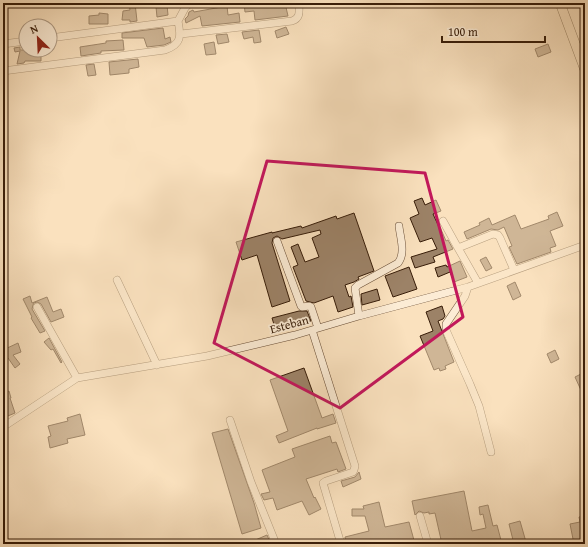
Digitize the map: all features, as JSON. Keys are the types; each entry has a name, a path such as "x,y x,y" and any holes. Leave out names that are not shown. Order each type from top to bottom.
{"main road":[{"path":"560,3 585,70"}],"street":[{"path":"3,71 165,50 178,42 181,34 178,20 185,8 190,3"},
{"path":"181,34 292,21 299,16 299,3"},
{"path":"58,37 178,20"},
{"path":"3,44 18,42"},
{"path":"443,221 478,283"},
{"path":"359,316 355,288 401,260 402,252 398,226"},
{"path":"458,248 495,234 500,238 514,270"},
{"path":"278,240 300,306 311,307 315,329 355,468 353,472 326,481 323,484 341,544"},
{"name":"Esteban","path":"3,427 77,378 207,356 315,329 478,283 585,245"},
{"path":"117,280 156,365"},
{"path":"468,286 465,296 446,324 446,330 475,395 491,452"},
{"path":"37,307 77,378"},
{"path":"230,420 251,482 276,544"},
{"path":"420,516 428,544"}],"highlighted area":[{"path":"267,161 425,173 463,317 340,408 214,343"}],"building":[{"path":"129,3 135,3 137,21 130,22 130,20 122,20 123,11 130,10"},
{"path":"244,3 285,3 288,16 255,20 254,11 245,12"},
{"path":"167,5 168,15 157,17 156,7"},
{"path":"227,6 228,15 239,13 240,22 202,26 200,16 186,23 185,19 189,12 193,10 194,12"},
{"path":"99,13 108,14 108,24 89,24 89,16 99,15"},
{"path":"286,27 289,34 277,38 275,31"},
{"path":"163,28 165,39 170,37 171,42 164,45 147,47 144,38 122,38 122,33"},
{"path":"259,30 261,42 254,43 253,37 244,39 242,32"},
{"path":"227,34 229,42 218,44 216,35"},
{"path":"123,40 124,50 101,51 101,53 81,56 80,47 106,43 106,41"},
{"path":"214,42 216,54 206,55 204,44"},
{"path":"548,44 551,52 538,57 535,49"},
{"path":"18,47 18,51 15,52 14,48"},
{"path":"18,58 41,58 41,61 25,61 24,63 17,64"},
{"path":"138,59 139,67 129,69 129,73 110,75 109,62"},
{"path":"94,64 96,75 88,76 86,65"},
{"path":"422,198 425,205 436,200 441,211 433,214 446,241 448,240 453,249 433,257 435,262 415,268 411,257 437,249 432,238 420,242 410,218 419,214 414,201"},
{"path":"557,212 563,226 550,231 556,246 550,248 551,252 517,264 509,247 512,246 504,227 498,230 491,229 467,239 464,232 480,225 479,223 489,218 492,225 515,215 521,229 549,219 548,216"},
{"path":"354,213 374,271 358,277 359,279 345,285 349,297 351,296 353,307 338,312 333,296 314,303 306,301 293,267 298,265 291,247 298,244 305,262 319,257 312,238 321,234 320,230 282,239 277,236 273,238 272,243 290,301 272,307 257,255 242,260 236,242 272,232 301,226 302,228 336,216 337,219"},
{"path":"486,257 492,268 486,271 480,260"},
{"path":"460,261 467,277 454,282 450,272 438,277 435,268 446,265 447,267"},
{"path":"409,267 417,289 393,297 385,276"},
{"path":"515,282 521,296 513,300 507,286"},
{"path":"377,289 380,300 362,305 361,294"},
{"path":"30,296 32,303 47,297 53,312 61,309 64,317 51,322 41,304 37,302 34,303 32,309 45,331 40,333 31,318 32,317 23,299"},
{"path":"442,306 445,316 443,319 438,321 454,362 445,366 446,369 440,371 439,368 434,370 420,336 433,331 426,312"},
{"path":"299,311 307,311 311,321 276,331 272,318"},
{"path":"49,338 62,362 61,363 53,349 51,350 44,342"},
{"path":"18,343 21,352 13,355 20,364 15,368 5,355 3,356 3,350"},
{"path":"555,350 559,359 551,363 547,354"},
{"path":"304,368 322,418 333,414 336,423 317,428 279,443 276,436 288,431 270,380"},
{"path":"585,372 585,399 575,377"},
{"path":"6,388 7,392 9,391 15,413 3,418 3,411 7,410 3,393 3,389"},
{"path":"80,414 85,435 67,439 68,443 50,448 48,437 51,436 48,426 68,421 67,418"},
{"path":"228,429 254,503 261,528 242,534 212,433"},
{"path":"330,436 332,443 336,442 346,469 338,472 337,469 306,479 314,498 315,497 321,509 309,515 302,501 277,510 273,498 264,500 261,494 270,492 262,470 295,457 292,449"},
{"path":"359,472 361,479 343,487 341,481 355,477"},
{"path":"464,491 472,531 486,528 483,514 480,515 479,507 488,505 493,526 497,525 502,544 442,544 435,513 429,514 429,512 424,513 419,511 415,515 412,501"},
{"path":"379,502 385,527 409,522 415,544 346,543 345,537 369,531 365,516 352,516 352,509 364,509 363,506"},
{"path":"585,516 585,544 574,544 570,524 580,522 579,517"},
{"path":"520,521 526,542 514,544 509,524"},
{"path":"267,535 271,544 246,544"}]}
